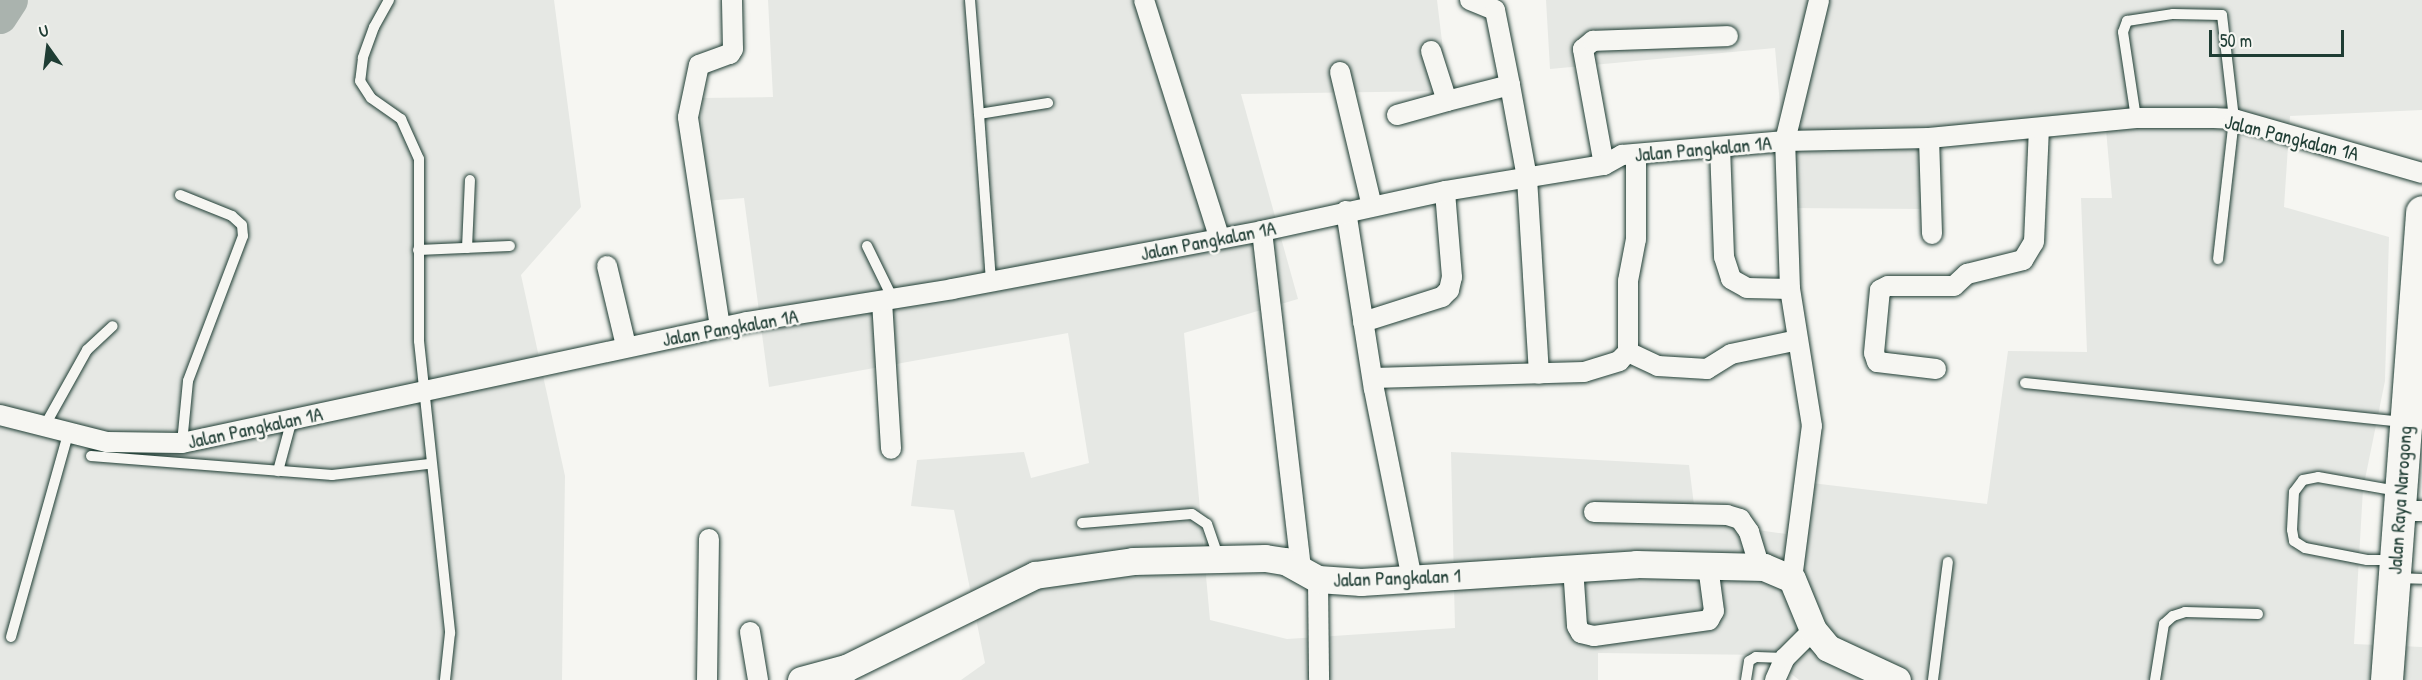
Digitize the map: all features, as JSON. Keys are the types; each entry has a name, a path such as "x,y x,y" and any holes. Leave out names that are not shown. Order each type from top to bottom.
{"main road":[{"name":"Jalan Raya Narogong","path":"2387,680 2404,572 2406,505 2404,422 2422,212"},
{"name":"Jalan Pangkalan 1","path":"801,680 846,668 1035,575 1133,561 1275,560 1309,574 1360,582 1573,567 1708,566 1760,567 1783,572 1792,579"},
{"path":"1792,579 1813,630 1828,648 1897,680"}],"street":[{"path":"720,327 688,117 699,65 730,54 733,49 732,0"},
{"path":"1144,0 1219,237"},
{"path":"1470,0 1495,10 1510,85 1527,178 1539,375"},
{"path":"1792,579 1812,426 1790,288 1785,141 1819,0"},
{"path":"1604,165 1583,49 1593,41 1728,36"},
{"path":"1431,51 1447,101"},
{"path":"1341,72 1372,206"},
{"path":"1397,115 1510,85"},
{"name":"Jalan Pangkalan 1A","path":"0,415 68,434 131,445 182,443 423,394 626,346 720,327 991,282 1219,237 1262,231 1445,191 1604,165 1622,155 1785,141 1929,138 2136,118 2234,119 2422,173"},
{"path":"1936,369 1877,362 1874,353 1880,290 1888,286 1954,286 1967,274 2023,260 2034,242 2039,129"},
{"path":"1929,138 1932,234"},
{"path":"1720,147 1724,256 1731,279 1748,288 1790,288"},
{"path":"1628,352 1628,281 1636,239 1636,154"},
{"path":"1363,322 1442,297 1449,290 1452,277 1445,191"},
{"path":"1346,211 1372,378 1412,579"},
{"path":"1262,231 1309,574 1318,680"},
{"path":"607,266 626,346"},
{"path":"887,300 891,449"},
{"path":"1628,352 1658,366 1707,369 1731,354 1798,340"},
{"path":"1372,378 1539,375 1604,367 1628,352"},
{"path":"1594,512 1727,514 1740,519 1749,532 1760,567"},
{"path":"707,680 710,539"},
{"path":"1573,567 1577,626 1581,633 1594,636 1709,620 1714,611 1708,566"},
{"path":"1775,680 1785,658 1813,630"},
{"path":"750,632 758,680"}],"lane":[{"path":"389,0 370,37 360,81 371,98 401,119 412,137 419,159 418,250 423,394 429,464 450,633 445,680"},
{"path":"970,0 991,282"},
{"path":"2136,118 2124,25 2127,21 2172,14 2215,13 2222,15 2225,22 2234,119 2218,260"},
{"path":"979,114 1048,103"},
{"path":"467,248 470,180"},
{"path":"180,195 232,216 242,225 243,236 188,381 182,443"},
{"path":"418,250 510,246"},
{"path":"867,246 887,300"},
{"path":"44,427 87,350 113,326"},
{"path":"2025,383 2404,422"},
{"path":"278,471 292,419"},
{"path":"11,637 68,434"},
{"path":"91,456 356,475 429,464"},
{"path":"2404,572 2367,560 2305,548 2294,542 2294,492 2303,480 2318,477 2406,505"},
{"path":"1082,523 1192,514 1207,524 1219,559"},
{"path":"1933,680 1948,562"},
{"path":"2155,680 2164,624 2173,616 2185,612 2258,614"},
{"path":"1746,680 1749,661 1756,657 1785,658"}],"shaded area":[{"path":"11,0 554,0 581,207 521,275 565,476 562,680 0,680 0,17"},
{"path":"768,0 1437,0 1448,91 1241,94 1298,299 1184,333 1210,620 1287,639 1455,628 1451,452 1689,465 1696,521 1786,534 1795,481 1987,504 2008,351 2087,352 2081,198 2112,198 2105,118 1919,132 1924,209 1789,208 1775,48 1550,69 1546,0 2422,0 2422,110 2290,116 2284,207 2389,237 2385,381 2363,489 2354,644 2422,647 2422,680 1799,680 1767,655 1598,653 1598,680 961,680 985,663 954,510 911,506 917,460 1024,452 1031,478 1089,463 1068,333 769,387 744,198 705,201 701,98 773,97"}],"waterway":[{"path":"0,17 11,0"}]}
